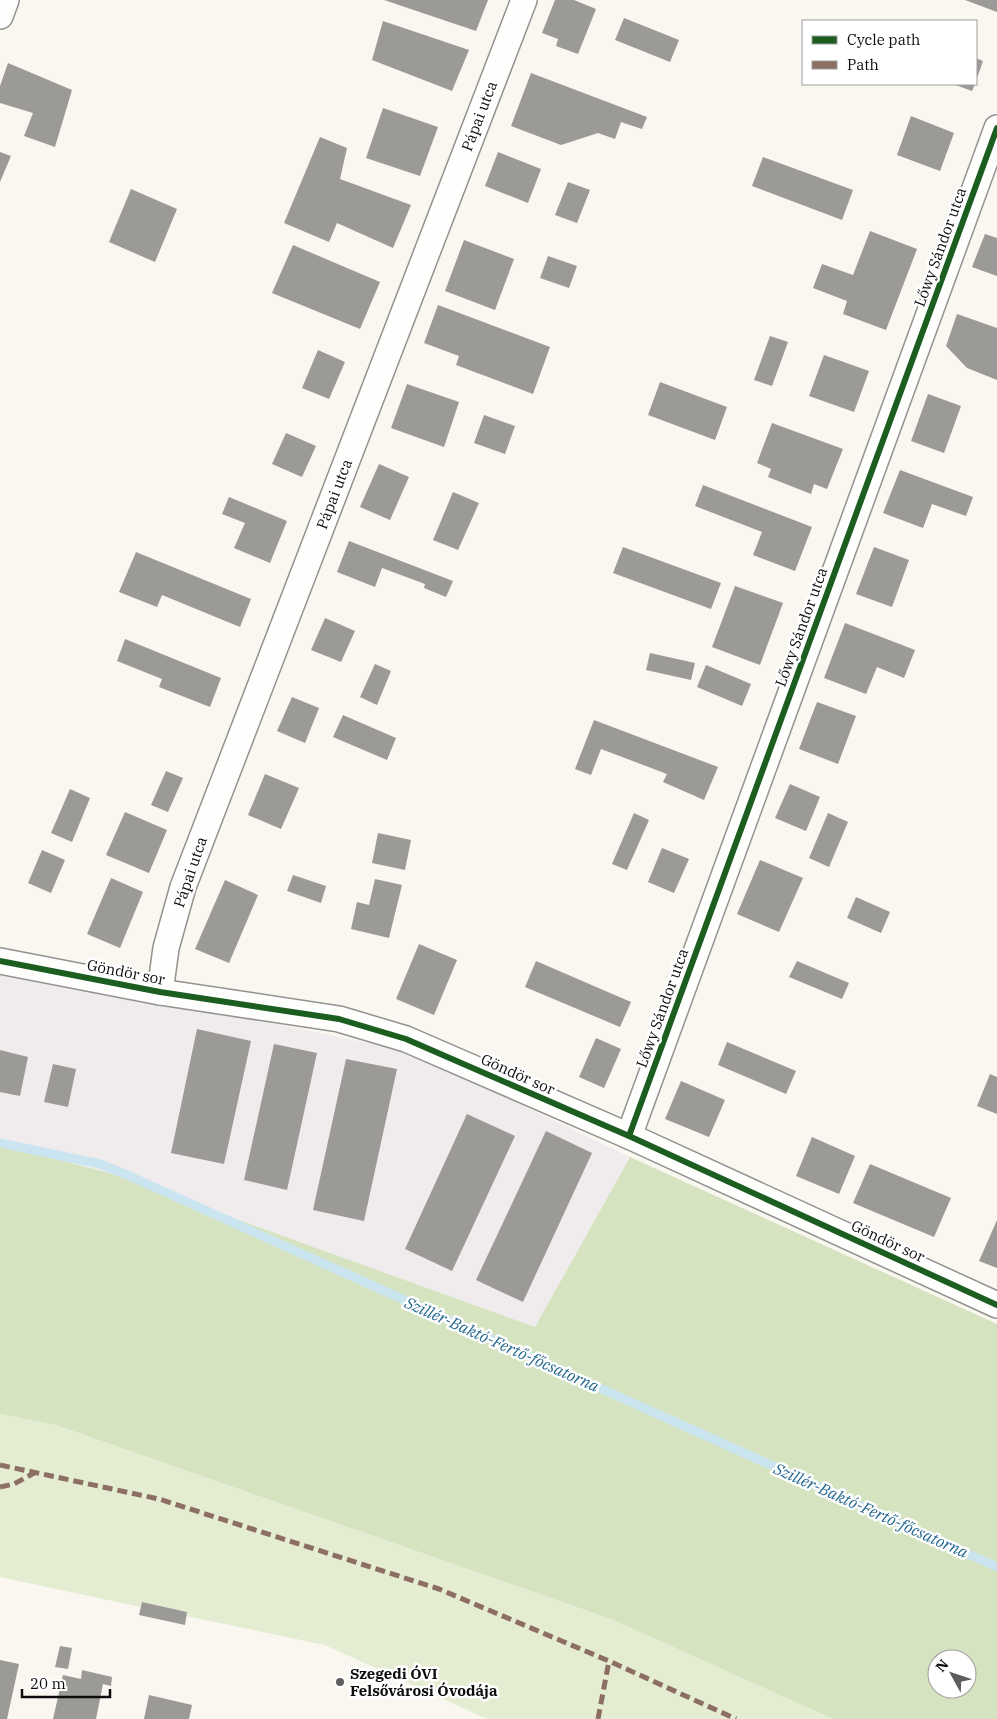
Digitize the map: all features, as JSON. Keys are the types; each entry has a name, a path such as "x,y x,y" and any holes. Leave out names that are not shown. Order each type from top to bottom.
{"street":[{"path":"0,16 6,0"},
{"name":"Pápai utca","path":"160,992 166,948 182,887 524,0"},
{"name":"Lőwy Sándor utca","path":"629,1136 997,128"},
{"name":"Göndör sor","path":"0,960 160,992 338,1019 406,1039 629,1136 997,1305"}],"shaded area":[{"path":"0,968 408,1051 630,1157 535,1327 106,1172 0,1145"}],"green space":[{"path":"0,1145 106,1172 535,1327 630,1157 997,1324 997,1719 833,1719 611,1619 56,1425 0,1414"},
{"path":"0,1414 56,1425 611,1619 833,1719 487,1719 325,1645 186,1616 187,1612 142,1602 141,1607 0,1577"}],"building":[{"path":"384,0 488,0 476,31"},
{"path":"555,0 574,0 596,9 578,54 556,46 558,39 542,33"},
{"path":"965,0 997,0 997,12"},
{"path":"624,18 679,40 670,62 615,40"},
{"path":"383,21 469,50 452,91 372,60"},
{"path":"977,58 983,61 977,78"},
{"path":"8,63 72,90 55,147 24,136 33,113 0,103 0,86"},
{"path":"531,73 647,117 642,129 621,122 615,139 598,133 561,145 511,126"},
{"path":"956,85 975,85 972,91"},
{"path":"383,108 438,127 420,176 366,158"},
{"path":"911,116 954,133 940,171 897,155"},
{"path":"320,137 347,148 340,179 411,205 393,248 337,223 329,242 284,223"},
{"path":"0,152 11,156 0,182"},
{"path":"498,152 541,169 528,203 485,186"},
{"path":"763,157 853,190 842,220 752,186"},
{"path":"568,182 590,190 577,223 555,215"},
{"path":"131,189 177,209 155,262 109,242"},
{"path":"870,231 917,249 886,330 843,314 847,301 813,288 822,264 853,275"},
{"path":"985,234 997,238 997,276 972,267"},
{"path":"464,240 514,259 495,310 445,291"},
{"path":"293,245 380,282 360,329 272,293"},
{"path":"548,256 577,266 569,288 540,278"},
{"path":"438,305 550,347 533,394 456,365 459,356 424,343"},
{"path":"957,314 997,328 997,380 967,368 946,346"},
{"path":"770,336 788,342 772,386 754,380"},
{"path":"318,350 345,362 329,399 302,388"},
{"path":"824,355 869,371 854,412 809,396"},
{"path":"660,382 727,407 715,440 648,415"},
{"path":"407,384 459,402 444,447 391,428"},
{"path":"928,394 961,406 944,453 911,441"},
{"path":"484,415 515,426 505,454 474,443"},
{"path":"772,423 843,449 827,489 814,484 811,494 768,477 771,469 757,463"},
{"path":"286,433 316,446 302,477 272,464"},
{"path":"379,464 409,477 390,520 360,507"},
{"path":"900,470 973,497 966,516 932,504 923,528 883,513"},
{"path":"703,485 812,527 795,571 753,555 762,532 695,506"},
{"path":"453,492 479,503 458,550 433,540"},
{"path":"229,497 287,521 270,563 234,548 245,523 222,514"},
{"path":"349,541 453,581 446,597 424,588 425,584 382,568 375,587 337,572"},
{"path":"623,547 721,583 711,609 613,573"},
{"path":"874,547 909,560 892,607 856,594"},
{"path":"136,552 251,599 240,627 162,595 157,607 119,592"},
{"path":"735,586 783,603 760,665 712,647"},
{"path":"325,618 355,631 341,662 311,650"},
{"path":"845,623 915,650 904,678 877,667 866,694 824,678"},
{"path":"125,639 221,678 210,707 159,687 162,679 117,661"},
{"path":"650,653 695,663 691,680 646,670"},
{"path":"375,664 391,671 377,705 360,697"},
{"path":"706,665 751,684 742,706 697,687"},
{"path":"292,697 319,708 305,743 277,731"},
{"path":"817,702 856,716 838,764 799,749"},
{"path":"343,715 396,738 387,760 333,737"},
{"path":"594,720 718,767 704,800 663,782 667,774 601,749 591,775 575,769"},
{"path":"166,771 183,778 168,812 151,805"},
{"path":"265,774 299,788 281,829 248,815"},
{"path":"790,784 820,797 806,831 775,818"},
{"path":"70,789 90,798 72,842 51,833"},
{"path":"125,812 167,830 149,873 106,855"},
{"path":"634,813 649,820 627,870 612,864"},
{"path":"828,813 848,822 829,867 809,858"},
{"path":"378,833 411,840 405,870 372,863"},
{"path":"662,848 689,859 674,893 648,882"},
{"path":"42,850 65,860 51,893 28,883"},
{"path":"760,860 803,878 779,932 737,914"},
{"path":"293,875 326,886 321,903 287,891"},
{"path":"111,878 143,892 120,948 87,934"},
{"path":"375,879 402,885 389,938 351,929 357,902 369,905"},
{"path":"225,880 258,895 229,963 195,949"},
{"path":"856,897 890,912 881,933 847,918"},
{"path":"419,944 457,960 434,1015 396,999"},
{"path":"536,961 631,1002 620,1027 525,987"},
{"path":"797,961 849,983 842,999 789,977"},
{"path":"197,1029 251,1041 224,1164 171,1153"},
{"path":"596,1038 621,1049 604,1088 579,1077"},
{"path":"727,1042 796,1071 786,1094 718,1065"},
{"path":"274,1044 317,1053 287,1190 244,1180"},
{"path":"0,1050 28,1057 20,1096 0,1092"},
{"path":"346,1059 397,1069 364,1221 313,1210"},
{"path":"53,1064 76,1069 68,1107 44,1102"},
{"path":"990,1074 997,1077 997,1114 977,1106"},
{"path":"681,1081 725,1100 709,1137 665,1119"},
{"path":"467,1114 515,1136 452,1271 405,1249"},
{"path":"546,1131 592,1153 523,1302 476,1280"},
{"path":"812,1137 855,1156 839,1194 796,1176"},
{"path":"870,1164 951,1198 934,1237 853,1203"},
{"path":"997,1220 997,1268 979,1261"},
{"path":"142,1602 187,1612 185,1625 139,1615"},
{"path":"60,1646 72,1648 68,1669 55,1667"},
{"path":"0,1660 19,1664 7,1719 0,1719"},
{"path":"82,1670 112,1677 111,1686 103,1684 96,1719 53,1719 63,1675 81,1679"},
{"path":"149,1695 192,1705 189,1719 144,1719"}],"waterway":[{"name":"Szillér-Baktó-Fertő-főcsatorna","path":"0,1143 100,1164 125,1174 997,1567"}],"marked path":[{"path":"0,1465 159,1499 439,1589 609,1661 736,1719"},
{"path":"0,1487 14,1484 36,1472"},
{"path":"598,1719 609,1661"}],"cycle path":[{"path":"629,1136 997,128"},
{"path":"0,961 160,992 339,1019 406,1039 629,1136 997,1305"}],"place":[{"name":"Szegedi ÓVI Felsővárosi Óvodája","path":"340,1682"}]}
